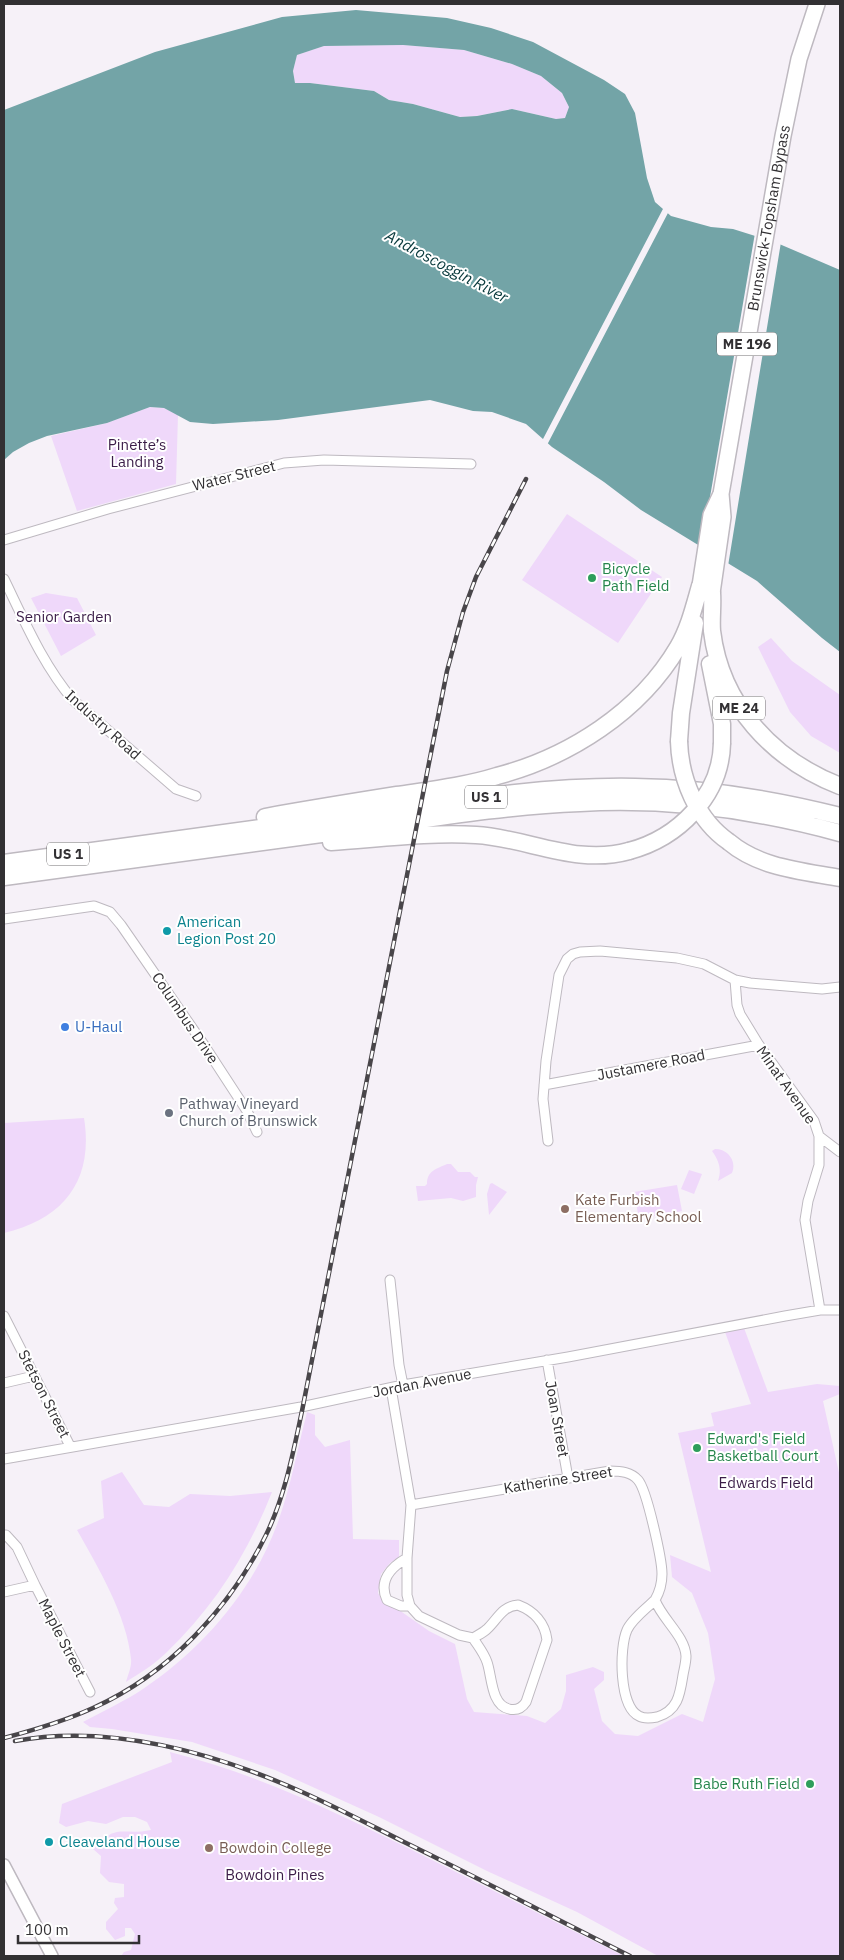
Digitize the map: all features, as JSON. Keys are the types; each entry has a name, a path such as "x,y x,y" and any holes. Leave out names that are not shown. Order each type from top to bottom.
{"highway":[{"name":"Brunswick-Topsham Bypass","path":"706,590 711,515 721,494 773,193 799,59 817,4"},
{"path":"706,590 681,712 679,741 682,767 693,798 711,826 729,842 747,854 770,864 840,878"},
{"path":"272,840 292,845 454,834 476,835 520,841 579,856 606,856 629,851 665,836 680,826 704,799 715,778 722,755 722,724 706,634 706,590"},
{"path":"132,845 170,832 484,780 547,759 582,740 614,718 633,702 659,675 684,634 706,590"},
{"name":"ME 24","path":"706,590 717,656 729,689 744,715 759,733 788,758 818,776 840,786"},
{"name":"US 1","path":"4,863 485,798 573,789 634,787 694,790 781,802 840,816"},
{"name":"US 1","path":"4,877 524,807 602,802 670,804 728,810 786,819 840,832"}],"street":[{"name":"Water Street","path":"4,540 108,509 284,463 324,460 471,464"},
{"name":"Industry Road","path":"4,579 44,658 59,683 73,700 176,790 196,796"},
{"name":"Columbus Drive","path":"4,919 94,906 105,909 116,918 177,1005 247,1111 257,1132"},
{"path":"548,1141 544,1109 544,1085 552,1013 559,975 566,959 573,954 586,951 600,951 677,958 704,964 735,980 750,983 808,989 840,988"},
{"name":"Minat Avenue","path":"735,980 737,1006 745,1023 814,1121 819,1136 819,1165 804,1220 820,1310"},
{"name":"Justamere Road","path":"544,1085 759,1045"},
{"path":"819,1136 840,1152"},
{"path":"390,1280 397,1350 403,1385"},
{"name":"Jordan Avenue","path":"4,1459 301,1407 403,1385 820,1310 840,1310"},
{"name":"Stetson Street","path":"4,1316 70,1446"},
{"name":"Joan Street","path":"547,1360 568,1478"},
{"path":"4,1384 34,1376"},
{"path":"391,1388 411,1504 408,1558 408,1595 410,1606 419,1616 459,1635 473,1638 482,1633 499,1615 511,1606 518,1605 525,1608 542,1622 546,1630 547,1640 526,1702 521,1708 507,1709 497,1699 484,1655 473,1638"},
{"name":"Katherine Street","path":"411,1504 618,1471 632,1475 639,1481 644,1490 662,1574 655,1600"},
{"path":"4,1535 17,1548 35,1585"},
{"path":"408,1558 393,1568 384,1583 383,1590 387,1600 401,1606 410,1606"},
{"name":"Maple Street","path":"4,1592 35,1585 90,1692"},
{"path":"655,1600 659,1610 679,1639 686,1656 678,1702 666,1714 646,1718 634,1713 626,1698 623,1651 626,1632 630,1624 655,1600"},
{"path":"4,1865 6,1877 52,1956"}],"green space":[{"path":"403,45 464,50 512,64 541,76 562,93 569,107 565,118 556,119 512,109 477,116 460,117 413,104 389,100 374,91 310,83 295,83 293,71 297,55 324,46"},
{"name":"Pinette’s Landing","path":"150,407 164,408 178,415 176,484 77,511 51,436 107,423"},
{"name":"Bicycle Path Field","path":"567,514 662,577 618,643 522,580"},
{"name":"Senior Garden","path":"46,593 77,598 96,635 61,656 31,598"},
{"path":"771,638 792,661 840,695 840,753 811,736 790,712 758,647"},
{"path":"84,1118 86,1140 84,1160 79,1178 70,1194 58,1207 43,1218 25,1227 4,1233 4,1123"},
{"path":"715,1149 727,1153 733,1164 732,1173 718,1181 719,1165 712,1151"},
{"path":"447,1164 451,1164 458,1172 470,1172 475,1177 478,1177 476,1197 463,1201 451,1198 418,1201 416,1186 425,1186 430,1173"},
{"path":"689,1170 702,1174 694,1194 681,1189"},
{"path":"492,1183 507,1192 489,1215 487,1194"},
{"path":"677,1185 682,1211 639,1219 634,1192"},
{"name":"Edwards Field","path":"744,1328 768,1392 817,1384 840,1386 840,1394 823,1401 840,1477 840,1956 658,1956 577,1912 487,1871 379,1817 275,1770 192,1742 90,1727 83,1722 143,1689 165,1673 207,1635 242,1592 269,1544 279,1519 307,1412 315,1415 315,1435 325,1447 350,1440 353,1539 399,1540 399,1557 390,1563 381,1574 378,1593 384,1603 399,1610 429,1631 455,1644 467,1699 474,1712 527,1716 545,1723 561,1709 566,1691 566,1675 593,1667 604,1672 604,1680 594,1689 602,1721 615,1734 638,1736 682,1714 703,1722 715,1679 708,1633 692,1593 672,1577 670,1555 711,1572 678,1433 714,1426 711,1413 751,1404 725,1332"},
{"path":"122,1472 144,1505 169,1507 190,1494 230,1496 272,1492 263,1515 241,1558 215,1598 167,1652 126,1682 131,1662 124,1626 110,1592 77,1530 104,1518 101,1481"},
{"name":"Bowdoin Pines","path":"170,1752 204,1761 303,1798 624,1956 121,1956 124,1952 131,1950 135,1934 131,1928 125,1928 125,1936 115,1940 106,1929 106,1922 118,1909 114,1903 115,1898 124,1897 124,1884 109,1882 100,1873 101,1856 93,1849 108,1835 114,1833 151,1830 147,1822 135,1817 123,1817 106,1824 88,1821 66,1827 59,1823 62,1804 172,1762"}],"water":[{"name":"Androscoggin River","path":"356,10 447,18 491,28 533,42 604,80 625,94 635,113 647,178 655,202 671,216 711,227 733,229 777,243 840,270 840,652 757,581 641,510 552,447 526,424 492,412 473,411 430,400 278,420 213,424 190,422 164,408 150,407 107,423 47,436 29,443 13,452 4,460 4,110 155,52 282,17","holes":["403,45 464,50 512,64 541,76 562,93 569,107 565,118 556,119 512,109 477,116 460,117 413,104 389,100 374,91 310,83 295,83 293,71 297,55 324,46"]}],"pier":[{"path":"664,207 669,211 547,445 542,441"},
{"path":"755,233 781,242 728,566 701,550"}],"railway":[{"path":"4,1738 49,1725 93,1708 121,1694 172,1658 215,1613 234,1588 251,1562 273,1520 288,1474 302,1411 447,671 463,612 476,577 526,479"},
{"path":"15,1741 51,1736 125,1739 162,1745 234,1765 328,1804 630,1956"}],"place":[{"name":"Bicycle Path Field","path":"592,578"},
{"name":"American Legion Post 20","path":"167,931"},
{"name":"U-Haul","path":"65,1027"},
{"name":"Pathway Vineyard Church of Brunswick","path":"169,1113"},
{"name":"Kate Furbish Elementary School","path":"565,1209"},
{"name":"Edward's Field Basketball Court","path":"697,1448"},
{"name":"Babe Ruth Field","path":"810,1784"},
{"name":"Cleaveland House","path":"49,1842"},
{"name":"Bowdoin College","path":"209,1848"}]}
